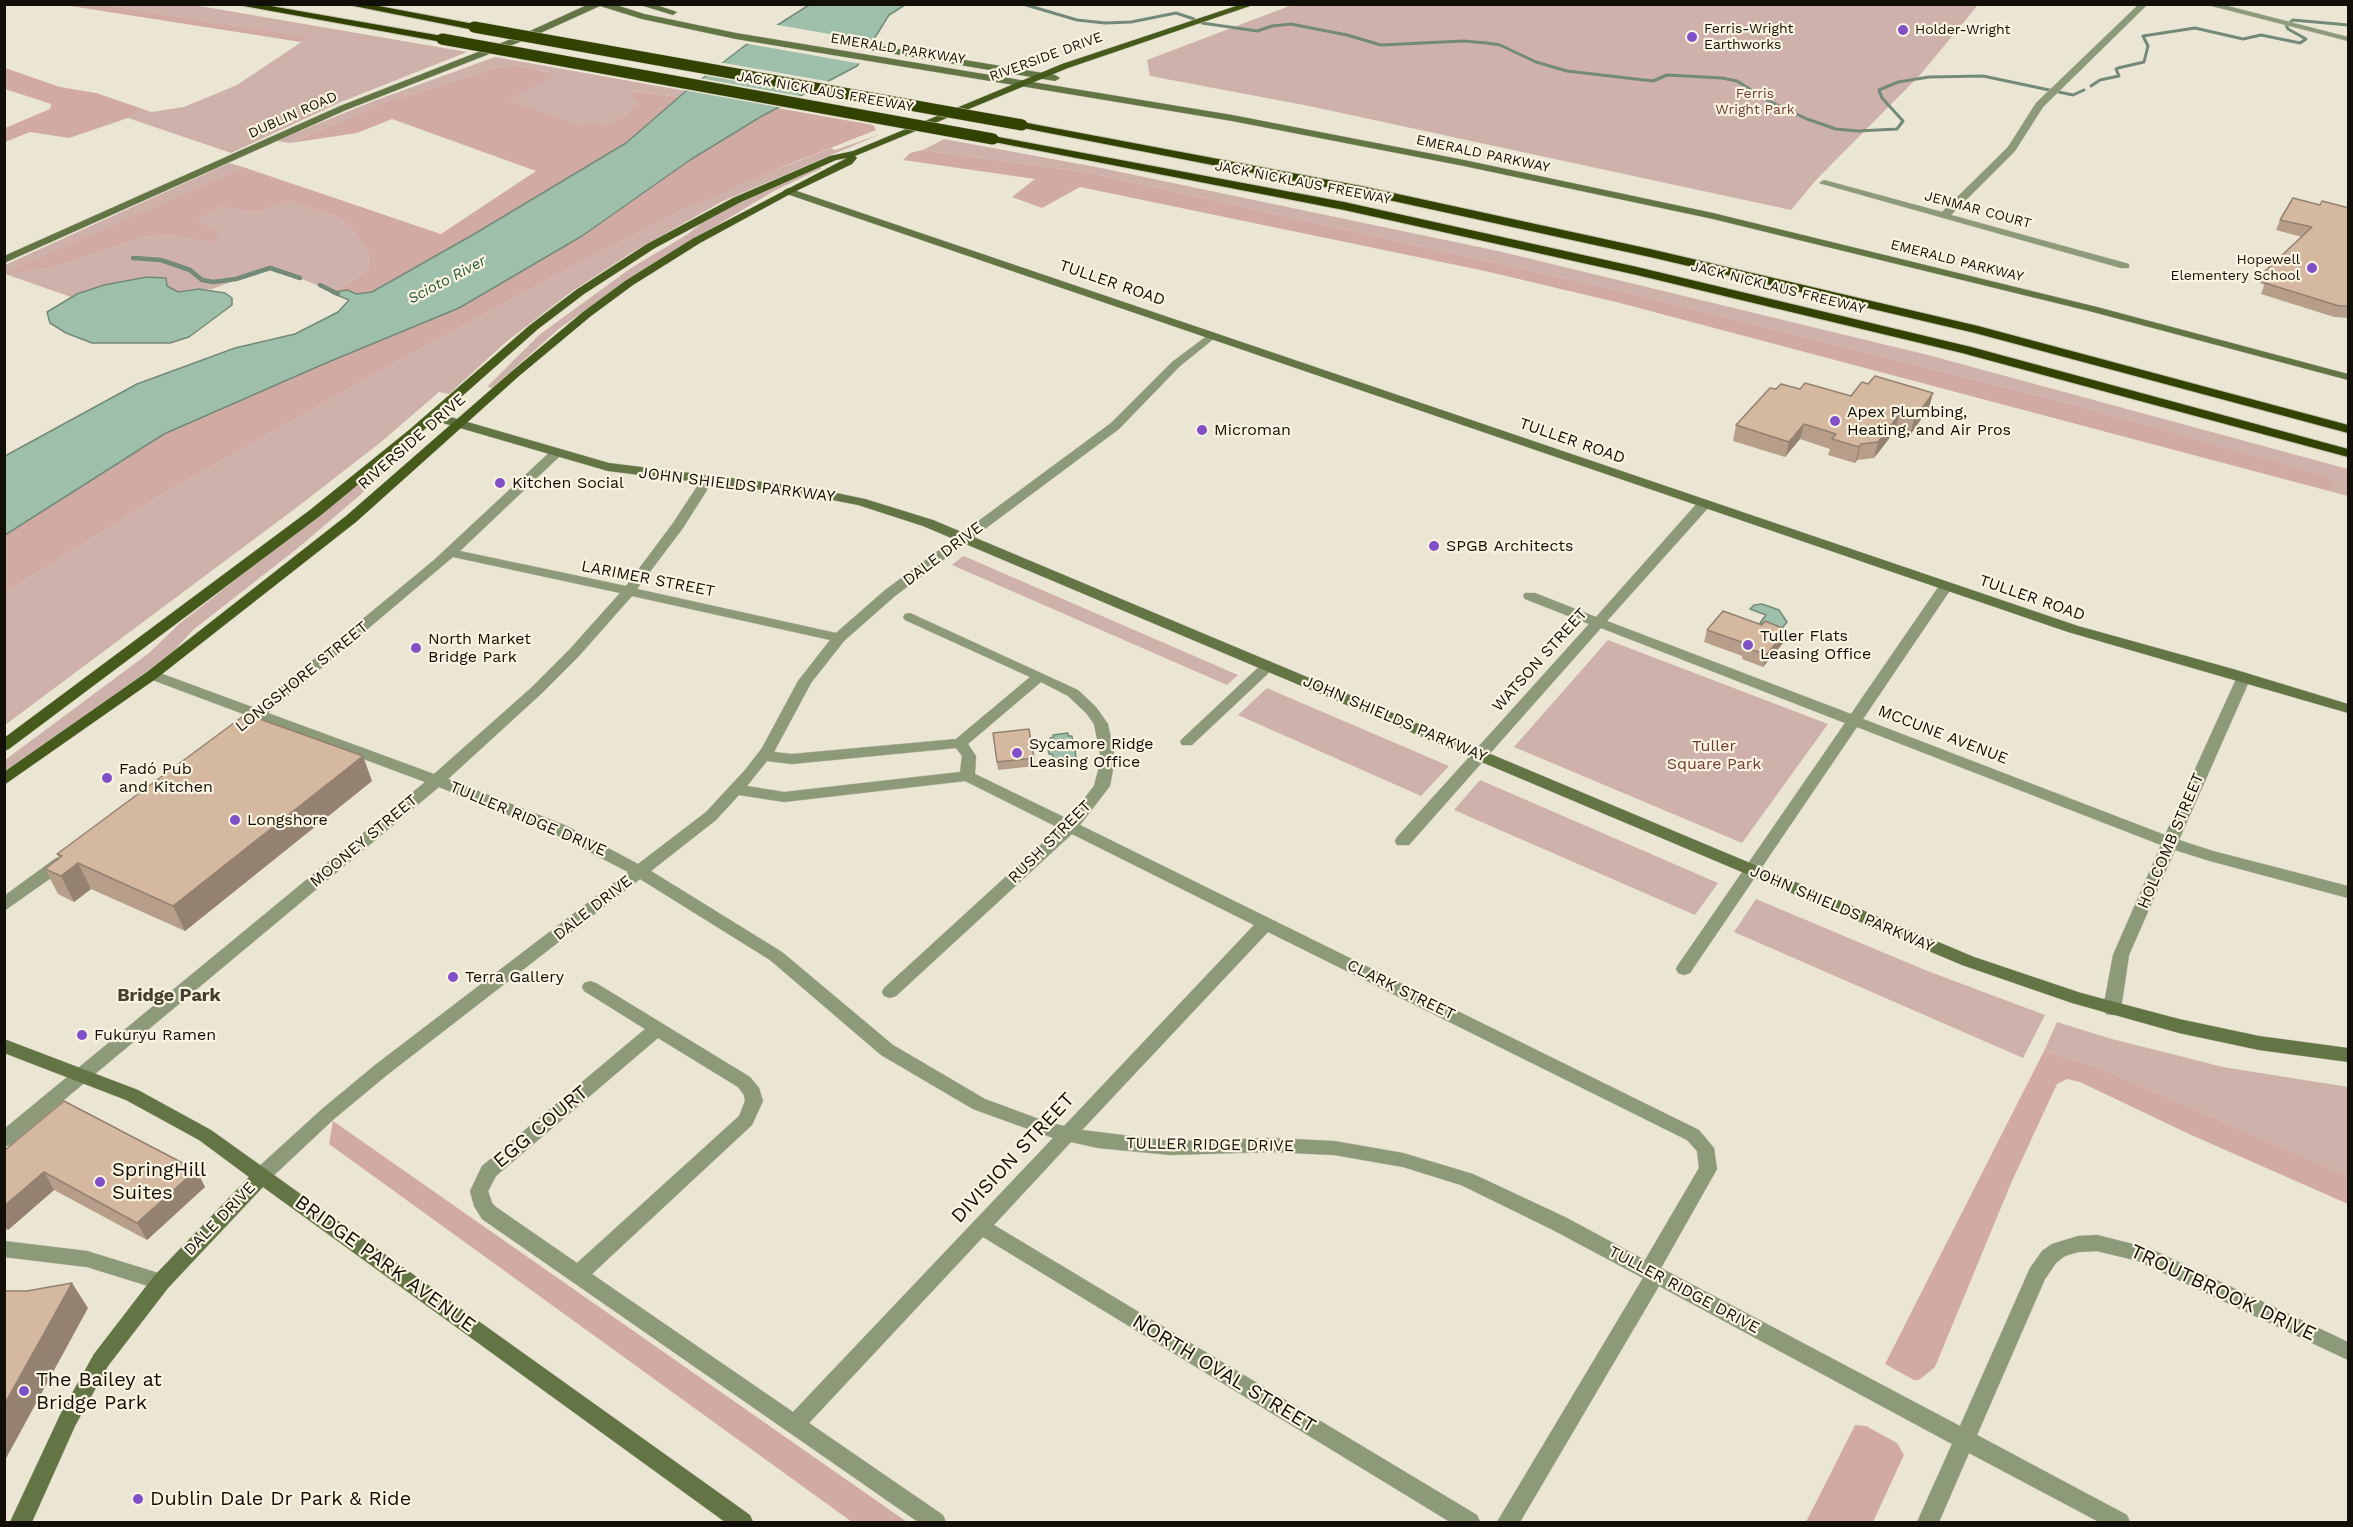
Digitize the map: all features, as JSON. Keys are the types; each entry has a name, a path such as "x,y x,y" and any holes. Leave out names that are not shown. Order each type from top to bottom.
{"highway":[{"name":"JACK NICKLAUS FREEWAY","path":"238,4 993,139 1344,206 1637,271 1966,350 2349,453"},
{"name":"JACK NICKLAUS FREEWAY","path":"349,4 1022,124 1361,190 1650,253 1977,330 2349,429"}],"main road":[{"name":"DUBLIN ROAD","path":"4,260 334,112 522,38 597,4"},
{"name":"EMERALD PARKWAY","path":"602,4 642,16 725,34 1232,118 1464,163 1713,216 2070,303 2349,377"},
{"path":"641,4 730,24"},
{"name":"RIVERSIDE DRIVE","path":"4,746 315,513 433,416 534,327 580,292 641,252 737,200 833,158 856,153 1041,76 1176,28 1252,4"},
{"name":"EMERALD PARKWAY","path":"853,45 1041,76 1471,156 1742,214 2075,294 2349,366"},
{"name":"RIVERSIDE DRIVE","path":"4,780 152,675 351,519 547,345 629,283 696,241 788,191 849,162 856,153"},
{"name":"TULLER ROAD","path":"788,191 2107,640 2244,677 2349,709"},
{"name":"JOHN SHIELDS PARKWAY","path":"433,416 556,453 637,472 779,487 845,499 911,517 966,537 1968,961 2112,1009 2235,1038 2349,1055"},
{"name":"BRIDGE PARK AVENUE","path":"4,1046 132,1095 182,1121 262,1175 742,1522"},
{"name":"DALE DRIVE","path":"21,1522 68,1420 101,1360 161,1282 262,1175"}],"street":[{"path":"1944,216 2013,149 2039,105 2144,4"},
{"path":"2208,4 2349,39"},
{"name":"JENMAR COURT","path":"1824,183 2125,266"},
{"name":"DALE DRIVE","path":"262,1175 366,1082 711,816 738,790 763,756 805,681 838,638 881,601 1114,426 1176,364 1212,335"},
{"name":"LONGSHORE STREET","path":"236,731 451,553 556,453"},
{"name":"MOONEY STREET","path":"4,1140 437,780 574,653 628,592 708,479"},
{"name":"WATSON STREET","path":"1403,841 1704,504"},
{"name":"LARIMER STREET","path":"451,553 743,615 838,638"},
{"path":"1684,969 1946,586"},
{"name":"MCCUNE AVENUE","path":"1530,596 2171,843 2210,856 2349,892"},
{"name":"RUSH STREET","path":"890,992 1071,826 1093,801 1102,786 1108,759 1101,724 1083,702 1061,686 910,617"},
{"path":"1187,742 1269,665"},
{"name":"TULLER RIDGE DRIVE","path":"152,675 437,780 561,830 640,871 776,956 887,1050 931,1078 994,1111 1066,1134 1152,1147 1318,1146 1403,1160 1449,1173 1505,1196 2119,1522"},
{"path":"763,756 792,759 960,743 1040,676"},
{"name":"HOLCOMB STREET","path":"2112,1009 2121,955 2244,677"},
{"path":"738,790 784,797 967,776 969,756 960,743"},
{"name":"CLARK STREET","path":"967,776 1687,1131 1697,1138 1707,1154 1708,1169 1652,1273 1508,1522"},
{"path":"4,905 77,852"},
{"name":"DIVISION STREET","path":"794,1425 1266,923"},
{"path":"578,1274 746,1120 753,1106 753,1093 744,1082 590,987"},
{"name":"EGG COURT","path":"657,1029 494,1166 480,1186 480,1201 485,1209 935,1522"},
{"name":"NORTH OVAL STREET","path":"980,1226 1469,1522"},
{"name":"TROUTBROOK DRIVE","path":"1928,1522 2042,1264 2059,1250 2078,1244 2112,1245 2142,1254 2349,1351"},
{"path":"4,1249 87,1259 161,1282"}],"green space":[{"path":"105,5 194,5 467,52 341,102 231,153 128,118 143,109 152,112 184,107 237,85 309,37"},
{"name":"Ferris Wright Park","path":"1292,5 1978,5 1920,75 1816,180 1791,210 1309,106 1150,76 1147,60"},
{"path":"495,57 686,91 680,97 632,91 640,103 625,115 604,125 582,125 508,100 550,72 514,65 499,67 382,103 290,143 276,141 371,102"},
{"path":"881,134 723,201 631,253 571,292 506,342 449,394 439,392 381,442 296,508 5,725 5,593 165,493 549,279 685,209 736,186 831,148 835,150"},
{"path":"944,139 1101,168 1498,251 1928,355 2348,469 2348,496 2329,491 2338,485 2326,476 2083,407 1631,293 1087,172 923,150"},
{"path":"229,163 243,167 7,272 50,269 144,237 165,235 214,243 196,219 221,207 257,213 288,201 335,216 350,227 369,254 368,270 334,292 272,267 212,289 191,289 178,292 167,286 167,279 155,277 104,285 71,297 5,274 5,265"},
{"path":"819,167 822,168 774,191 642,270 560,328 492,388 487,387 539,335 631,268 688,234 703,222 744,200"},
{"path":"403,449 408,450 359,496 298,548 193,630 170,655 5,773 5,760 149,653 179,624"},
{"path":"963,556 1238,675 1227,685 952,565"},
{"name":"Tuller Square Park","path":"1608,640 1828,724 1742,843 1514,747"},
{"path":"1267,688 1449,766 1421,796 1238,715"},
{"path":"1480,780 1718,883 1695,915 1454,810"},
{"path":"1756,899 1925,970 2045,1015 2023,1058 1734,932"},
{"path":"2057,1022 2112,1039 2223,1067 2348,1087 2348,1176 2098,1067 2044,1051"}],"shaded area":[{"path":"64,5 105,5 310,37 301,42"},
{"path":"514,65 550,72 553,76 509,100 582,125 604,125 625,115 639,103 631,95 631,91 680,97 627,143 372,292 357,294 347,290 334,292 368,270 369,254 350,227 335,216 288,201 257,213 221,207 197,219 219,234 214,243 165,235 144,237 50,269 4,273 243,167 441,234 536,171 392,119 357,133 290,143 382,103 499,67"},
{"path":"5,68 60,87 96,93 143,109 128,118 69,138 30,132 5,142 5,128 50,109 51,104 5,89"},
{"path":"777,108 873,125 876,130 685,209 549,279 165,493 5,593 5,535 164,434 459,308 582,236 690,160"},
{"path":"923,150 1087,172 1631,293 2083,407 2327,476 2338,485 2329,491 1620,303 1485,271 1080,187 1042,208 1012,197 1035,179 903,160 910,153"},
{"path":"2044,1051 2098,1067 2348,1176 2348,1204 2189,1134 2080,1082 2067,1079 2057,1084 2012,1181 1935,1367 1919,1380 1914,1380 1885,1364"},
{"path":"333,1121 907,1522 852,1522 329,1144"},
{"path":"1855,1425 1866,1426 1897,1443 1904,1455 1873,1522 1806,1522"}],"water":[{"name":"Scioto River","path":"809,5 905,5 889,15 857,66 762,116 690,160 582,236 459,308 164,434 5,535 5,456 137,384 235,348 295,334 338,312 349,300 332,293 347,290 357,294 372,292 626,143 686,91 743,47"},
{"path":"147,277 166,278 167,286 178,292 199,289 225,293 232,298 232,305 189,337 170,343 92,343 66,333 50,323 47,312 77,294 104,285"},
{"path":"1762,604 1779,610 1787,622 1782,628 1773,629 1760,623 1766,615 1750,609 1754,605"},
{"path":"1068,733 1068,736 1072,736 1073,742 1085,745 1075,751 1076,757 1072,760 1058,761 1052,754 1049,754 1047,743 1051,743 1050,738 1054,737 1053,735"}],"pier":[{"path":"772,24 876,42 862,64 743,43"},
{"path":"718,62 832,82 810,94 702,75"},
{"path":"699,78 805,97 783,108 683,90"}],"building":[{"name":"Hopewell Elementery School","path":"2293,198 2320,205 2322,201 2349,208 2349,306 2339,306 2265,283 2273,275 2264,272 2312,227 2280,220"},
{"name":"Apex Plumbing, Heating, and Air Pros","path":"1875,376 1933,393 1914,419 1899,415 1878,442 1861,444 1859,447 1832,439 1836,434 1804,424 1789,442 1736,425 1770,388 1776,389 1781,384 1800,389 1805,383 1851,396 1862,382 1868,384"},
{"path":"1723,611 1762,625 1765,621 1787,630 1766,655 1745,647 1747,644 1707,630"},
{"name":"Longshore","path":"246,714 363,756 173,906 78,863 61,876 45,869 62,856 57,854"},
{"name":"Sycamore Ridge Leasing Office","path":"1029,729 1034,758 997,762 993,733"},
{"name":"SpringHill Suites","path":"64,1101 196,1170 137,1223 44,1172 4,1206 4,1151"},
{"path":"72,1283 4,1405 4,1291 27,1291"}],"waterway":[{"path":"1023,4 1077,20 1105,23 1131,22 1176,13 1194,19"},
{"path":"2091,86 2100,80 2119,76 2116,69 2118,68 2144,62 2148,46 2143,36 2195,28 2243,39 2261,35 2300,43 2306,39 2288,29 2286,25 2293,20 2348,25"},
{"path":"1202,23 1257,31 1272,26 1291,24 1347,35 1381,45 1463,41 1487,43 1500,45 1536,62 1567,71 1653,81 1667,75 1722,78 1737,81 1769,101 1807,119 1836,129 1858,131 1897,129 1903,121 1882,98 1879,90 1898,82 1929,77 1983,76 2073,95 2084,90"},
{"path":"145,259 133,258 161,260 190,270 202,280 213,282 236,279 270,268 300,278"},
{"path":"320,285 338,294"}],"place":[{"name":"Holder-Wright","path":"1903,30"},
{"name":"Ferris-Wright Earthworks","path":"1692,37"},
{"name":"Hopewell Elementery School","path":"2312,268"},
{"name":"Apex Plumbing, Heating, and Air Pros","path":"1835,421"},
{"name":"Microman","path":"1202,430"},
{"name":"Kitchen Social","path":"500,483"},
{"name":"SPGB Architects","path":"1434,546"},
{"name":"Tuller Flats Leasing Office","path":"1748,645"},
{"name":"North Market Bridge Park","path":"416,648"},
{"name":"Sycamore Ridge Leasing Office","path":"1017,753"},
{"name":"Fadó Pub and Kitchen","path":"107,778"},
{"name":"Longshore","path":"235,820"},
{"name":"Terra Gallery","path":"453,977"},
{"name":"Fukuryu Ramen","path":"82,1035"},
{"name":"SpringHill Suites","path":"100,1182"},
{"name":"The Bailey at Bridge Park","path":"24,1391"},
{"name":"Dublin Dale Dr Park & Ride","path":"138,1499"}],"district":[{"name":"Bridge Park","path":"169,996"}]}
